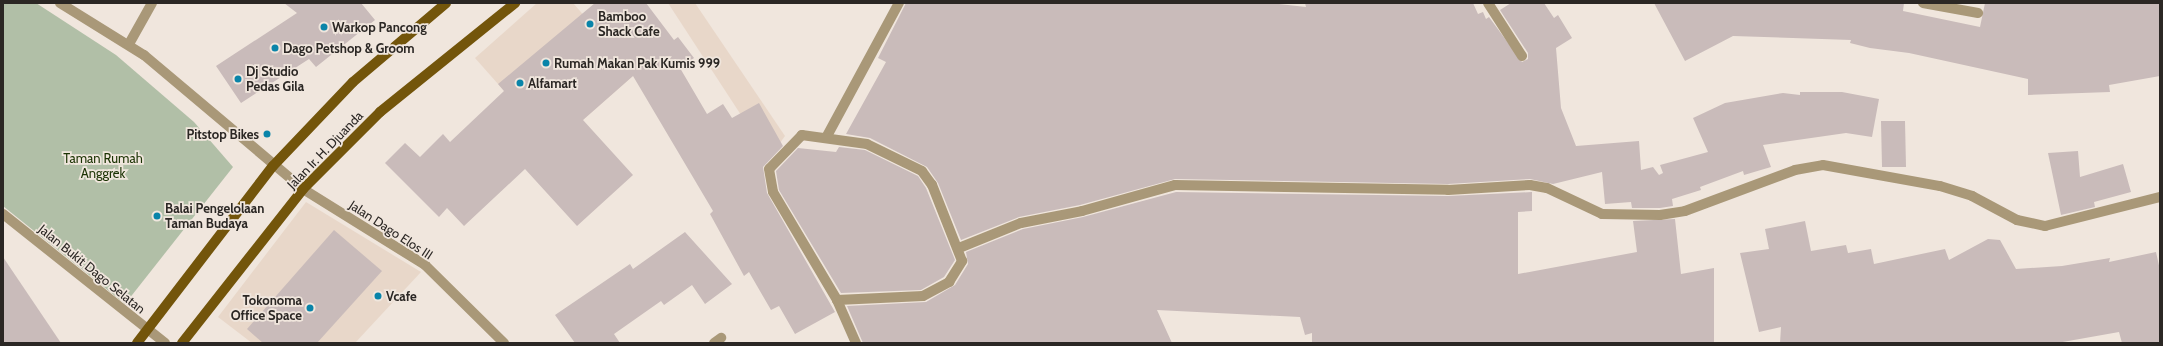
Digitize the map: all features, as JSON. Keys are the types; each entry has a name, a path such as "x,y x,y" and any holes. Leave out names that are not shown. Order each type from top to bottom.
{"main road":[{"name":"Jalan Ir. H. Djuanda","path":"137,343 273,166 358,77 446,3"},
{"name":"Jalan Ir. H. Djuanda","path":"182,343 303,190 380,112 515,3"}],"street":[{"name":"Jalan Dago Elos III","path":"60,3 129,44 303,190 425,265 504,343"},
{"path":"129,44 152,3"},
{"path":"827,136 899,3"},
{"path":"1488,3 1522,56"},
{"path":"1923,3 1978,13"},
{"path":"837,300 923,296 949,282 962,261 959,248 922,171 867,144 827,136 802,135 769,169 773,192 837,300 856,343"},
{"path":"959,248 1021,223 1082,211 1175,185 1448,190 1530,185 1547,188 1602,214 1660,215 1720,199 1765,179 1822,166 1940,186 1972,196 2016,220 2045,226 2160,197"},
{"name":"Jalan Bukit Dago Selatan","path":"3,214 165,343"}],"shaded area":[{"path":"537,3 573,3 635,74 553,146 475,58"},
{"path":"668,3 695,3 785,136 769,158"},
{"path":"306,202 421,272 355,343 252,343 218,317"}],"green space":[{"name":"Taman Rumah Anggrek","path":"3,3 36,3 116,55 194,122 233,167 125,304 3,206"}],"building":[{"path":"284,3 361,3 375,20 316,67 309,59 241,103 216,66 297,13"},
{"path":"595,3 646,3 674,40 678,37 694,58 680,68 707,114 723,104 732,118 759,103 783,146 763,167 767,193 835,312 795,334 779,306 771,310 749,272 744,276 710,214 713,211 633,76 583,120 633,175 577,226 525,169 464,226 447,208 439,217 385,163 405,143 420,157 443,134 450,142 504,91 498,84"},
{"path":"906,3 1270,3 1306,7 1305,3 1473,3 1478,14 1483,12 1486,19 1489,17 1522,62 1528,59 1528,53 1500,10 1511,3 1544,3 1554,18 1558,15 1572,38 1556,48 1561,108 1576,146 1639,141 1641,170 1653,167 1659,175 1663,173 1660,165 1708,152 1693,118 1725,103 1783,93 1800,95 1800,92 1842,92 1879,99 1872,137 1846,133 1763,145 1771,167 1744,175 1743,171 1700,187 1701,190 1672,199 1673,206 1660,208 1632,208 1631,202 1605,204 1602,172 1553,184 1530,179 1448,184 1175,179 1080,205 1019,217 961,240 938,183 927,167 870,138 846,134 886,62 878,58"},
{"path":"1654,3 1904,3 1903,11 1980,27 1985,3 2160,3 2160,76 2109,85 2110,92 2028,95 2028,79 1909,53 1870,48 1850,43 1851,40 1733,36 1685,61"},
{"path":"1881,121 1905,121 1906,167 1882,167"},
{"path":"839,147 865,150 918,176 926,188 955,260 944,277 921,290 841,293 779,190 776,171 798,148 836,152"},
{"path":"2078,151 2080,177 2123,164 2131,192 2094,202 2095,207 2061,215 2048,153"},
{"path":"1176,192 1448,196 1532,192 1532,211 1518,212 1518,274 1637,252 1633,221 1675,219 1681,274 1714,268 1714,343 1312,343 1312,333 1305,335 1300,317 1157,310 1172,343 863,343 847,306 926,302 955,285 968,264 966,252 1023,229 1083,217"},
{"path":"1805,221 1811,251 1846,245 1848,253 1871,249 1874,264 1945,249 1949,260 1988,239 2000,240 2016,269 2062,266 2110,258 2109,262 2156,252 2160,270 2160,343 2122,343 2119,332 2057,343 1780,343 1781,327 1759,332 1740,253 1769,249 1765,229"},
{"path":"334,230 382,271 317,343 263,343 247,329"},
{"path":"685,232 732,284 705,304 692,285 664,305 661,301 614,334 620,343 575,343 555,315 630,264 633,269"},
{"path":"3,257 61,343 3,343"}],"place":[{"name":"Bamboo Shack Cafe","path":"590,24"},
{"name":"Warkop Pancong","path":"324,27"},
{"name":"Dago Petshop & Groom","path":"275,48"},
{"name":"Rumah Makan Pak Kumis 999","path":"546,63"},
{"name":"Dj Studio Pedas Gila","path":"238,79"},
{"name":"Alfamart","path":"520,83"},
{"name":"Pitstop Bikes","path":"267,134"},
{"name":"Balai Pengelolaan Taman Budaya","path":"157,216"},
{"name":"Vcafe","path":"378,296"},
{"name":"Tokonoma Office Space","path":"310,308"}]}
